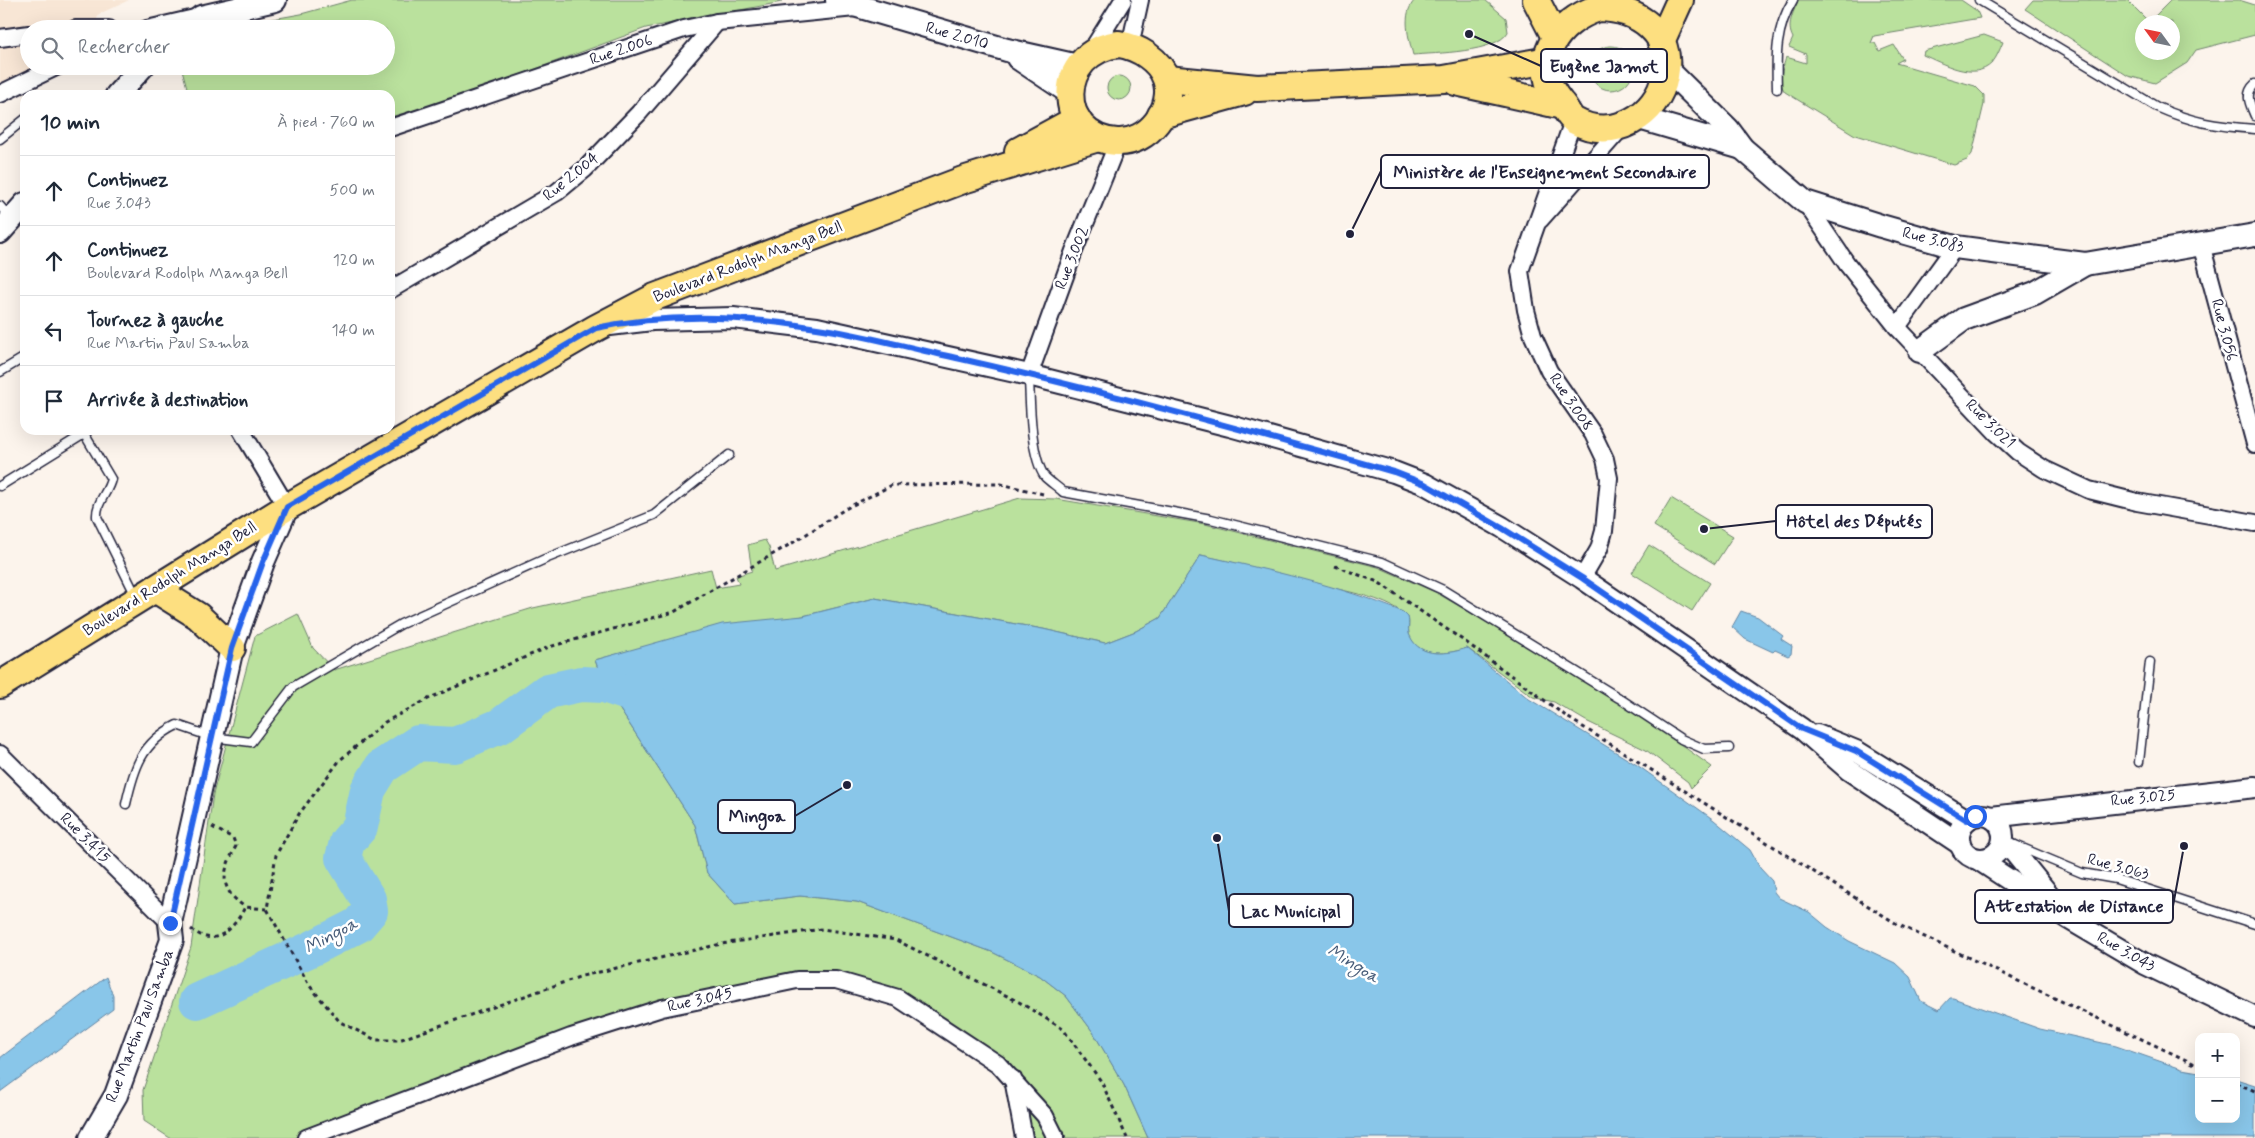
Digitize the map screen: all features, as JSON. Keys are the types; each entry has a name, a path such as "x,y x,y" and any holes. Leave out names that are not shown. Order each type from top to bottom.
{"main road":[{"path":"205,20 275,0"},
{"name":"Rue 2.010","path":"837,0 1007,50 1084,60"},
{"path":"1634,14 1671,0"},
{"path":"1661,42 1680,0"},
{"path":"1444,79 1546,28 1567,23 1594,4 1617,8 1634,14 1650,26 1661,42 1667,69 1663,88 1654,105 1631,122"},
{"path":"1546,28 1548,77 1553,94 1568,113"},
{"path":"964,180 1108,140 1144,135 1154,126 1166,105 1166,79 1152,58 1130,46 1109,45 1084,60 1072,79 1071,107 1077,119 1090,133 1108,140"},
{"path":"1007,50 1070,93"},
{"name":"Rue 3.083","path":"1667,69 1728,129 1742,148 1805,202 1955,247 2086,264 2255,235"},
{"path":"121,90 135,75"},
{"path":"1166,79 1257,88 1444,79 1568,113 1595,128 1631,122 1742,148"},
{"path":"1161,115 1257,88"},
{"path":"964,180 1077,119"},
{"name":"Boulevard Rodolph Manga Bell","path":"0,685 287,507 596,328 655,298 964,180"},
{"path":"1920,350 1964,319 2035,293 2086,264"},
{"name":"Rue Martin Paul Samba","path":"91,1138 116,1095 172,940 171,921 232,648 263,562 287,507"},
{"path":"147,594 198,616 232,648"}],"street":[{"path":"1084,60 1123,0"},
{"path":"1130,46 1140,0"},
{"path":"1521,0 1546,28"},
{"name":"Rue 2.006","path":"395,126 684,29 718,22 861,8"},
{"name":"Rue 2.004","path":"395,287 558,192 585,169 639,113 718,22"},
{"path":"0,38 20,35"},
{"path":"0,94 39,75"},
{"name":"Rue 3.008","path":"1568,113 1536,225 1520,271 1528,319 1533,336 1549,371 1593,434 1605,459 1609,478 1604,531 1599,549 1582,578"},
{"path":"1536,225 1631,122"},
{"name":"Rue 3.002","path":"1029,375 1074,251 1108,140"},
{"name":"Rue 3.021","path":"1805,202 1847,264 1897,326 1996,432 2018,452 2044,469 2089,490 2138,502 2255,523"},
{"name":"Rue 3.056","path":"2201,244 2255,444"},
{"path":"1897,326 1955,247"},
{"path":"596,328 624,322 733,318 817,328 1029,375 1394,472 1425,484 1502,528 1582,578 1802,729 1849,770 1960,844 1964,852 1979,860 1993,856 2003,840 2032,812"},
{"path":"244,435 287,507"},
{"path":"1802,729 1856,751 1967,820"},
{"name":"Rue 3.415","path":"0,754 171,921"},
{"name":"Rue 3.025","path":"1991,816 2255,787"},
{"path":"1960,844 1962,826 1967,820 1983,814 1991,816 2000,824 2003,840 2069,919"},
{"name":"Rue 3.043","path":"1979,860 2069,919 2144,964 2255,1017"},
{"name":"Rue 3.045","path":"306,1138 571,1037 662,1008 797,980 836,980 898,998 998,1064 1045,1116 1056,1138"},
{"path":"1013,1079 1024,1138"}],"lane":[{"path":"1777,89 1776,49 1786,11 1793,0"},
{"path":"1979,0 2157,107 2183,118 2210,126 2255,129"},
{"path":"2255,84 2249,89 2248,97 2255,116"},
{"path":"0,139 20,123"},
{"path":"0,372 20,360"},
{"path":"1029,375 1036,453 1045,476 1063,492 1211,519 1382,562 1443,590 1619,698 1680,740 1704,749 1729,748"},
{"path":"0,486 78,435"},
{"path":"85,435 111,479 109,489 100,502 97,517 147,594"},
{"path":"126,804 133,775 142,754 160,733 177,725 212,737 251,742 293,687 401,624 545,559 654,515 729,455"},
{"path":"2139,762 2150,662"},
{"name":"Rue 3.063","path":"2003,840 2082,873 2116,879 2255,924"}],"path":[{"path":"1049,495 1001,484 892,485 845,509 799,539 674,612 549,648 432,697 385,722 340,760 299,814 276,855 267,909 308,984 340,1022 376,1040 399,1040 582,976 721,944 822,929 896,940 1019,1002 1063,1028 1101,1081 1127,1138"},
{"path":"1332,565 1378,582 1467,643 1567,717 1897,924 2195,1064"},
{"path":"194,824 217,828 233,838 236,846 226,865 225,881 230,897 245,908 267,909"},
{"path":"171,921 206,938 222,936 240,918 245,908"},
{"path":"2240,1085 2255,1091"}],"shaded area":[{"path":"0,0 129,0 99,14 97,20 20,20 20,74 0,84"}],"green space":[{"path":"352,0 777,0 782,2 646,28 452,100 395,116 395,90 188,90 183,75 395,75 395,20 267,20 301,14"},
{"path":"1415,0 1485,0 1506,18 1508,32 1501,39 1478,48 1413,55 1407,19 1408,12"},
{"path":"1798,0 1961,0 1977,11 1980,18 1874,36 1871,43 1875,43 1879,51 1894,45 1903,59 1896,63 1975,86 1984,95 1984,104 1972,154 1967,160 1954,165 1855,135 1785,92 1781,79 1786,57 1806,63 1806,54 1789,47 1793,38 1790,29 1791,19"},
{"path":"2033,0 2127,0 2142,15 2135,15 2135,60 2180,60 2180,15 2156,15 2171,0 2239,0 2255,5 2255,35 2196,50 2187,63 2155,83 2128,76 2025,9"},
{"path":"1984,35 2003,42 1994,61 1985,68 1976,71 1967,71 1948,66 1923,55 1924,51"},
{"path":"1611,46 1623,50 1629,56 1633,68 1629,80 1623,86 1611,90 1599,86 1593,80 1589,68 1593,56 1599,50"},
{"path":"1119,76 1128,79 1131,88 1128,97 1119,100 1110,97 1107,88 1110,79"},
{"path":"1020,498 1056,499 1205,524 1378,567 1437,593 1620,701 1712,767 1691,788 1688,782 1646,750 1586,721 1554,702 1533,697 1467,648 1444,653 1428,652 1421,649 1410,637 1408,617 1381,601 1360,594 1201,555 1160,618 1136,631 1105,643 1043,629 875,598 803,616 648,646 595,660 604,685 695,825 707,873 735,904 800,896 857,902 992,952 1040,976 1066,996 1093,1032 1124,1085 1148,1138 1029,1138 991,1058 916,1006 834,975 601,1029 313,1138 170,1138 144,1121 143,1090 191,947 213,794 255,636 298,614 313,648 334,670 533,608 711,569 716,588 739,584 736,576 752,571 748,545 765,540 769,547 775,571"},
{"path":"1671,498 1733,536 1715,564 1654,526"},
{"path":"1649,545 1710,583 1692,611 1632,573"}],"water":[{"path":"1201,555 1328,586 1403,612 1408,617 1410,636 1421,648 1436,653 1444,653 1467,648 1529,699 1637,765 1714,820 1750,850 1760,868 1772,881 1774,892 1779,898 1809,912 1827,927 1849,941 1895,963 1910,977 1921,1001 1939,1010 1950,998 1953,998 2040,1029 2116,1046 2182,1069 2195,1071 2195,1123 2240,1123 2240,1080 2255,1085 2255,1138 1148,1138 1124,1085 1093,1032 1066,996 1040,976 992,952 857,902 800,896 735,904 707,873 695,825 604,685 595,660 722,624 803,616 875,598 1043,629 1105,643 1136,631 1160,618"},
{"path":"1741,611 1758,617 1783,636 1781,639 1792,646 1791,654 1788,656 1775,650 1773,652 1745,639 1732,627"},
{"path":"106,977 113,996 113,1009 0,1092 0,1058"}],"waterway":[{"name":"Mingoa","path":"197,1001 313,948 358,925 370,911 368,899 343,858 347,842 360,827 368,790 382,767 418,743 455,745 500,726 548,691 581,684 604,685 651,701"}],"place":[{"name":"Eugène Jamot","path":"1469,34"},
{"name":"Ministère de l'Enseignement Secondaire","path":"1350,234"},
{"name":"Hôtel des Députés","path":"1704,529"},
{"name":"Mingoa","path":"847,785"},
{"name":"Lac Municipal","path":"1217,838"},
{"name":"Attestation de Distance","path":"2184,846"}],"route":[{"path":"170,923 194,824 232,648 263,562 287,507 596,328 624,322 652,320 733,318 817,328 1029,375 1230,426 1394,472 1425,484 1502,528 1582,578 1802,729 1856,751 1967,820 1975,816"}]}
